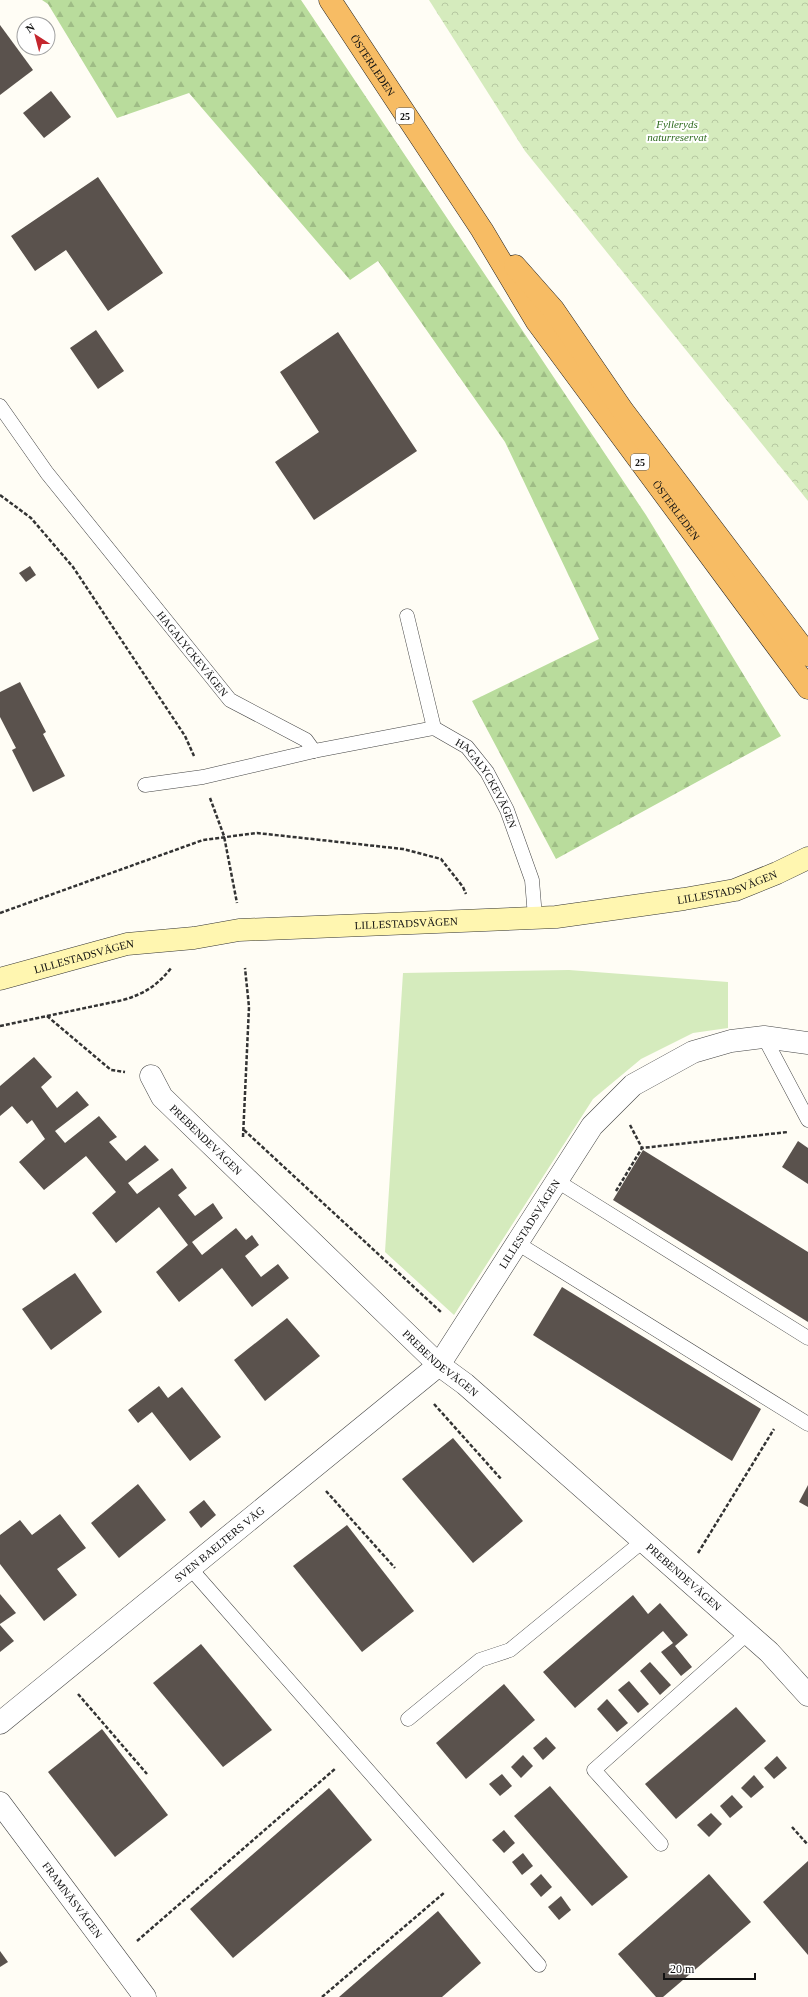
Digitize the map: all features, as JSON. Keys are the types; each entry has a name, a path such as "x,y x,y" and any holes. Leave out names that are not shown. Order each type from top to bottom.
{"highway":[{"name":"ÖSTERLEDEN","path":"330,0 482,230 537,322 808,688"},
{"name":"ÖSTERLEDEN","path":"482,230 553,309 623,411 808,654"}],"main road":[{"name":"LILLESTADSVÄGEN","path":"0,979 127,944 194,938 238,930 556,917 684,899 735,890 777,873 808,858"}],"street":[{"name":"LILLESTADSVÄGEN","path":"439,1365 592,1126 633,1085 693,1052 731,1041 764,1037 808,1043"},
{"name":"PREBENDEVÄGEN","path":"151,1076 162,1097 439,1365 465,1384 748,1633 769,1652 808,1695"},
{"name":"SVEN BAELTERS VÄG","path":"0,1723 439,1365"},
{"name":"FRAMNÄSVÄGEN","path":"0,1803 145,1997"}],"lane":[{"name":"HAGALYCKEVÄGEN","path":"0,406 47,473 230,700 306,740 314,751"},
{"path":"145,785 203,777 314,751 434,728 408,616"},
{"name":"HAGALYCKEVÄGEN","path":"434,728 467,747 487,772 507,810 532,880 535,917"},
{"path":"764,1037 808,1120"},
{"path":"557,1180 808,1338"},
{"path":"517,1243 808,1424"},
{"path":"408,1719 480,1660 510,1650 643,1541"},
{"path":"190,1568 539,1965"},
{"path":"660,1844 594,1770 748,1633"}],"path":[{"path":"0,495 31,518 73,567 185,736 203,777 224,836 237,904"},
{"path":"0,913 203,840 224,836 257,833 403,849 441,859 463,887 476,920"},
{"path":"0,1026 123,1000 142,994 162,980 194,938"},
{"path":"231,1165 243,1151 249,1007 245,968"},
{"path":"47,1016 110,1070 151,1076"},
{"path":"244,1130 461,1330"},
{"path":"604,1210 642,1148 792,1132"},
{"path":"416,1384 502,1480"},
{"path":"683,1576 786,1410"},
{"path":"309,1471 395,1568"},
{"path":"60,1674 147,1774"},
{"path":"117,1959 353,1753"},
{"path":"792,1827 808,1845"},
{"path":"322,1997 462,1878"}],"green space":[{"path":"42,0 301,0 646,515 781,736 556,859 472,701 599,639 505,442 378,261 350,280 189,93 117,118 48,4"},
{"name":"Fylleryds naturreservat","path":"429,0 808,0 808,501 525,151"},
{"path":"569,970 728,982 728,1028 693,1033 641,1059 593,1099 454,1315 385,1252 403,973"}],"building":[{"path":"0,25 16,47 16,56 23,56 33,70 0,95"},
{"path":"51,91 71,117 44,138 23,113"},
{"path":"98,177 163,273 108,311 66,250 35,271 11,236"},
{"path":"96,330 124,371 98,389 70,348"},
{"path":"338,332 417,451 314,520 275,462 319,432 280,372"},
{"path":"30,566 36,575 26,582 19,573"},
{"path":"20,682 46,732 43,734 65,776 33,792 12,750 16,748 0,717 0,692"},
{"path":"34,1057 52,1077 41,1087 57,1108 77,1091 89,1105 55,1131 65,1143 99,1116 117,1137 109,1142 126,1161 145,1145 159,1160 128,1183 137,1194 172,1168 187,1188 178,1195 195,1216 213,1203 223,1218 192,1242 202,1255 236,1228 246,1240 252,1235 259,1245 245,1256 261,1277 278,1264 289,1278 252,1307 222,1268 179,1302 156,1272 188,1245 159,1207 116,1243 92,1213 116,1192 86,1156 44,1190 19,1162 45,1139 32,1120 27,1124 12,1106 0,1116 0,1086"},
{"path":"798,1141 808,1148 808,1184 782,1167"},
{"path":"643,1150 808,1252 808,1322 613,1200"},
{"path":"75,1273 102,1312 51,1350 22,1309"},
{"path":"562,1287 761,1409 732,1461 533,1335"},
{"path":"287,1318 320,1356 265,1401 234,1360"},
{"path":"159,1386 168,1398 182,1387 221,1437 190,1461 152,1412 138,1423 128,1410"},
{"path":"453,1438 523,1521 473,1563 402,1479"},
{"path":"138,1484 166,1520 119,1558 91,1523"},
{"path":"808,1485 808,1507 799,1502"},
{"path":"204,1500 216,1515 201,1528 189,1512"},
{"path":"60,1514 86,1548 57,1569 77,1595 44,1621 0,1564 0,1535 20,1520 32,1535"},
{"path":"347,1525 414,1611 362,1652 293,1566"},
{"path":"0,1594 16,1613 0,1624"},
{"path":"633,1595 648,1614 660,1603 688,1635 675,1646 692,1667 681,1676 661,1652 673,1643 663,1631 575,1708 543,1672"},
{"path":"0,1625 14,1641 0,1652"},
{"path":"201,1644 272,1730 223,1767 153,1683"},
{"path":"650,1662 671,1685 660,1695 640,1671"},
{"path":"629,1681 649,1704 638,1713 618,1690"},
{"path":"504,1684 535,1720 466,1779 436,1743"},
{"path":"607,1699 628,1723 617,1732 597,1709"},
{"path":"736,1707 766,1741 676,1819 645,1784"},
{"path":"102,1729 168,1815 115,1857 48,1772"},
{"path":"546,1737 556,1748 543,1760 533,1748"},
{"path":"523,1755 533,1766 521,1778 511,1767"},
{"path":"777,1756 787,1768 774,1779 764,1768"},
{"path":"502,1774 512,1786 500,1796 489,1784"},
{"path":"754,1775 764,1787 751,1798 741,1788"},
{"path":"550,1786 628,1877 592,1906 514,1816"},
{"path":"329,1788 372,1840 233,1958 190,1909"},
{"path":"732,1795 743,1807 730,1818 720,1806"},
{"path":"711,1813 722,1824 709,1837 697,1825"},
{"path":"504,1830 515,1843 504,1853 492,1840"},
{"path":"523,1853 533,1866 522,1875 512,1862"},
{"path":"808,1861 808,1955 763,1902"},
{"path":"541,1874 552,1887 541,1897 530,1884"},
{"path":"709,1874 751,1922 663,1997 656,1997 618,1954"},
{"path":"561,1896 571,1910 559,1920 548,1907"},
{"path":"438,1911 481,1963 442,1997 339,1997"},
{"path":"0,1951 8,1962 0,1967"}]}
